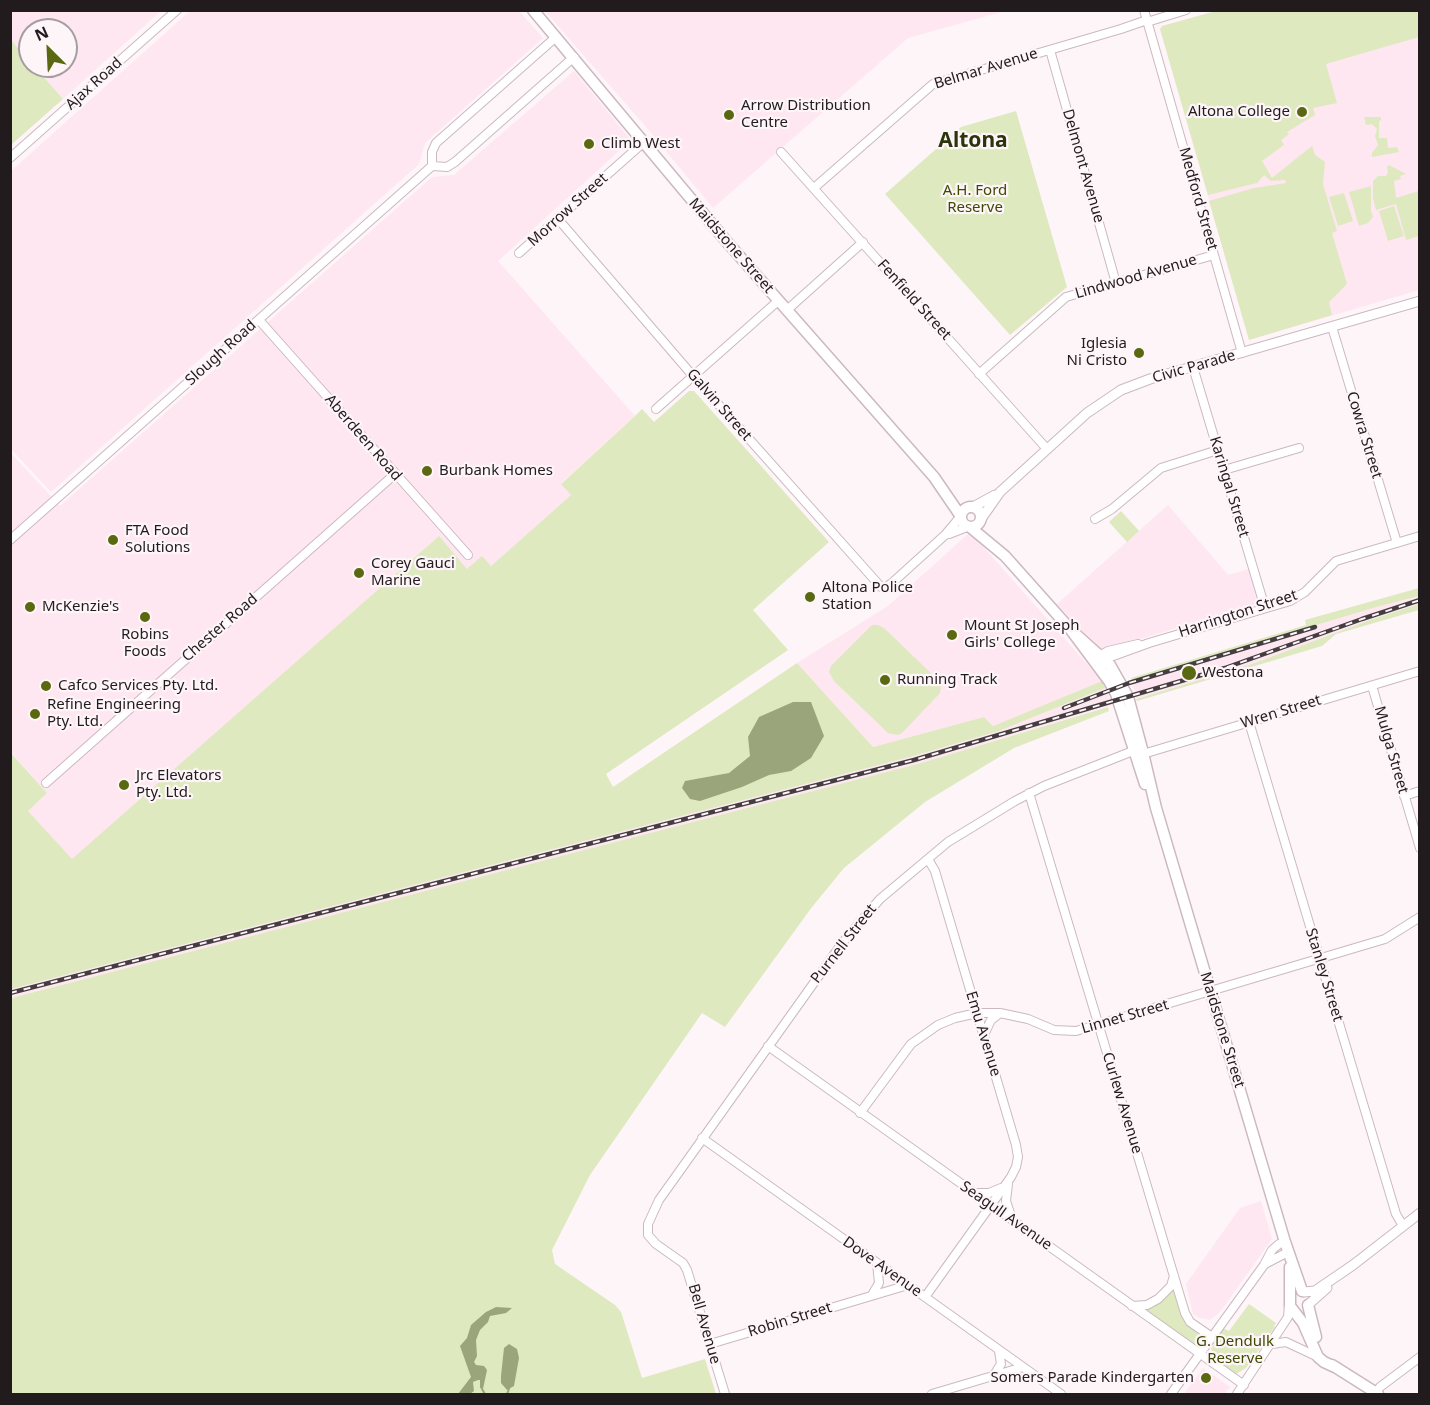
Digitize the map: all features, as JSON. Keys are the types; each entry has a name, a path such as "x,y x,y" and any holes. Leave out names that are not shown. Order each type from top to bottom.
{"main road":[{"name":"Maidstone Street","path":"533,10 778,301 934,477 961,501 972,507"},
{"name":"Maidstone Street","path":"934,477 964,521 1005,556"},
{"path":"972,507 980,513 980,520 976,525 964,521 964,509 972,507"},
{"name":"Maidstone Street","path":"980,520 1005,556 1071,630 1118,677 1128,697 1138,753 1286,1247 1303,1292"},
{"name":"Maidstone Street","path":"1286,1247 1290,1271 1290,1305"},
{"path":"1336,1368 1322,1354 1309,1298 1303,1292 1292,1293 1290,1305 1304,1323 1318,1357 1376,1394"},
{"path":"1290,1305 1303,1310 1309,1304"}],"street":[{"name":"Ajax Road","path":"10,158 177,10"},
{"name":"Medford Street","path":"1144,10 1242,353"},
{"name":"Belmar Avenue","path":"814,188 933,84 1186,10"},
{"path":"432,166 432,152 436,143 556,37"},
{"name":"Delmont Avenue","path":"1050,50 1116,283"},
{"name":"Slough Road","path":"10,540 432,166 447,167 454,162 574,57"},
{"name":"Morrow Street","path":"519,253 644,142"},
{"name":"Fenfield Street","path":"782,152 1047,449"},
{"name":"Galvin Street","path":"558,219 693,376 879,585 884,588 889,585 964,521"},
{"path":"787,310 863,243"},
{"name":"Lindwood Avenue","path":"979,374 1066,297 1214,255"},
{"path":"656,409 778,301"},
{"name":"Civic Parade","path":"980,520 1000,492 1094,407 1121,390 1143,381 1419,301"},
{"name":"Aberdeen Road","path":"259,320 468,555"},
{"name":"Cowra Street","path":"1332,327 1397,543"},
{"name":"Karingal Street","path":"1193,367 1265,608"},
{"path":"1224,470 1299,448"},
{"path":"1095,519 1112,509 1161,468 1218,450"},
{"name":"Chester Road","path":"46,783 395,474"},
{"name":"Civic Parade","path":"972,507 1000,492"},
{"name":"Harrington Street","path":"1100,659 1126,645 1149,643 1300,595 1336,561 1419,536"},
{"name":"Wren Street","path":"1138,753 1419,671"},
{"name":"Mulga Street","path":"1371,686 1419,848"},
{"name":"Stanley Street","path":"1249,722 1396,1214 1403,1226"},
{"name":"Purnell Street","path":"648,1235 648,1224 659,1200 869,909 948,842 1029,793 1138,753"},
{"path":"1404,795 1419,791"},
{"name":"Curlew Avenue","path":"1029,793 1187,1317 1190,1322 1212,1336"},
{"name":"Emu Avenue","path":"925,1297 1008,1181 1016,1167 1018,1152 935,871 928,859"},
{"name":"Linnet Street","path":"860,1113 904,1051 918,1038 946,1021 977,1013 1000,1013 1020,1016 1063,1032 1076,1031 1385,939 1419,917"},
{"path":"984,1035 991,1020 1000,1013"},
{"name":"Seagull Avenue","path":"768,1046 1244,1385"},
{"name":"Dove Avenue","path":"702,1138 1061,1395"},
{"path":"974,1193 994,1191 1008,1181"},
{"path":"1008,1181 1006,1201 1013,1221"},
{"path":"1303,1292 1315,1291 1353,1265 1419,1213"},
{"name":"Bell Avenue","path":"648,1235 685,1266 725,1395"},
{"path":"1172,1395 1272,1251 1279,1244 1286,1247"},
{"path":"871,1296 879,1283 877,1263"},
{"path":"1309,1304 1353,1265"},
{"path":"1132,1306 1147,1305 1161,1298 1171,1286 1174,1275"},
{"name":"Robin Street","path":"710,1344 908,1285"},
{"path":"1237,1395 1283,1326 1289,1315 1290,1305"},
{"path":"1283,1326 1284,1334 1293,1344"},
{"path":"1272,1344 1284,1341 1318,1357"},
{"path":"993,1376 1001,1364 999,1350"},
{"path":"1376,1394 1380,1387 1419,1357"},
{"path":"932,1395 1023,1367"}],"shaded area":[{"path":"191,10 519,11 543,38 425,143 419,164 51,492 11,449 11,171"},
{"path":"10,11 161,11 63,99 45,78 78,78 78,18 18,18 18,48 11,40"},
{"path":"545,11 1005,11 908,38 713,208"},
{"name":"Altona College","path":"1216,11 1419,11 1419,290 1249,340 1160,29 1162,26"},
{"path":"574,71 631,140 498,261 635,416 561,483 571,495 491,566 467,569 438,537 72,860 28,811 47,793 11,752 10,452 60,506 432,177 454,175"},
{"path":"1168,505 1228,575 1249,569 1258,599 1254,605 1103,650 1097,648 1057,604"},
{"name":"Mount St Joseph Girls' College","path":"968,534 972,534 1102,681 993,726 984,717 873,747 797,663 888,606"},
{"path":"1419,596 1419,604 1249,665 1136,699 1132,681"},
{"path":"1105,688 1112,705 921,763 11,998 11,989 910,757 999,731"},
{"path":"793,702 811,702 824,736 811,758 791,771 769,775 700,801 690,799 682,788 685,781 729,773 750,756 748,737 759,717"},
{"path":"1261,1201 1272,1239 1220,1312 1210,1320 1200,1318 1193,1314 1186,1284 1240,1208"},
{"path":"496,1307 512,1308 506,1313 490,1316 476,1340 477,1356 474,1362 476,1365 484,1366 487,1370 483,1389 480,1388 480,1380 478,1380 473,1382 474,1391 470,1394 458,1394 471,1377 460,1346 467,1338 471,1325"},
{"path":"509,1344 517,1349 519,1358 514,1386 507,1390 501,1383 501,1376 504,1348"},
{"name":"Somers Parade Kindergarten","path":"1203,1368 1230,1387 1224,1394 1184,1394"}],"green space":[{"name":"Altona College","path":"1216,11 1419,11 1419,37 1326,64 1337,103 1313,108 1315,115 1287,132 1289,134 1281,140 1284,145 1262,161 1272,178 1312,146 1315,155 1325,162 1323,184 1337,231 1332,233 1347,284 1329,302 1332,315 1249,340 1209,201 1254,188 1286,183 1285,180 1271,181 1264,175 1257,183 1208,195 1160,29 1162,26"},
{"path":"11,40 18,48 18,78 45,78 63,99 11,145"},
{"name":"A.H. Ford Reserve","path":"1016,111 1067,287 1010,335 885,194 961,127"},
{"path":"1364,117 1381,117 1379,138 1387,138 1388,148 1397,147 1399,152 1372,157 1378,145 1375,136 1377,129 1372,124 1366,125"},
{"path":"1389,165 1406,174 1394,181 1396,198 1419,191 1419,236 1406,240 1396,204 1376,210 1373,181 1378,176 1386,176"},
{"path":"1371,186 1373,217 1368,223 1359,226 1349,192"},
{"path":"1344,193 1353,221 1338,226 1329,197"},
{"path":"1394,206 1404,236 1388,241 1379,211"},
{"path":"689,391 694,391 829,542 753,610 788,650 606,774 613,787 797,663 873,747 984,717 993,726 1102,681 1105,688 999,731 910,757 11,989 10,752 47,793 28,811 72,859 439,536 467,569 482,556 491,566 571,495 561,484 642,409 654,422"},
{"path":"1121,511 1139,531 1127,542 1109,522"},
{"path":"1419,588 1419,596 1132,681 1131,678 1306,625 1305,620"},
{"path":"1419,604 1419,610 1336,634 1322,646 1137,701 1136,699 1249,665"},
{"name":"Running Track","path":"872,625 884,628 941,685 940,693 898,735 888,733 834,681 829,672 831,666"},
{"path":"1108,707 1109,711 1014,748 925,802 844,868 812,907 725,1027 702,1013 590,1175 552,1250 555,1264 615,1305 621,1312 642,1378 705,1359 716,1394 11,1394 11,998 921,763"},
{"path":"1174,1291 1185,1321 1200,1336 1200,1342 1197,1344 1192,1343 1147,1312 1148,1308 1162,1301"},
{"name":"G. Dendulk Reserve","path":"1249,1304 1276,1323 1246,1368 1236,1374 1218,1362 1211,1349 1223,1328 1229,1331"}],"waterway":[{"path":"482,1389 485,1394"},
{"path":"507,1394 509,1389"}],"railway":[{"path":"10,993 914,760 1225,668 1420,600"},
{"path":"1064,708 1129,683 1315,627"}],"place":[{"name":"Altona College","path":"1302,112"},
{"name":"Arrow Distribution Centre","path":"729,115"},
{"name":"Climb West","path":"589,144"},
{"name":"Iglesia Ni Cristo","path":"1139,353"},
{"name":"Burbank Homes","path":"427,471"},
{"name":"FTA Food Solutions","path":"113,540"},
{"name":"Corey Gauci Marine","path":"359,573"},
{"name":"Altona Police Station","path":"810,597"},
{"name":"McKenzie's","path":"30,607"},
{"name":"Robins Foods","path":"145,617"},
{"name":"Mount St Joseph Girls' College","path":"952,635"},
{"name":"Westona","path":"1189,673"},
{"name":"Running Track","path":"885,680"},
{"name":"Cafco Services Pty. Ltd.","path":"46,686"},
{"name":"Refine Engineering Pty. Ltd.","path":"35,714"},
{"name":"Jrc Elevators Pty. Ltd.","path":"124,785"},
{"name":"Somers Parade Kindergarten","path":"1206,1378"}],"district":[{"name":"Altona","path":"973,141"}]}
